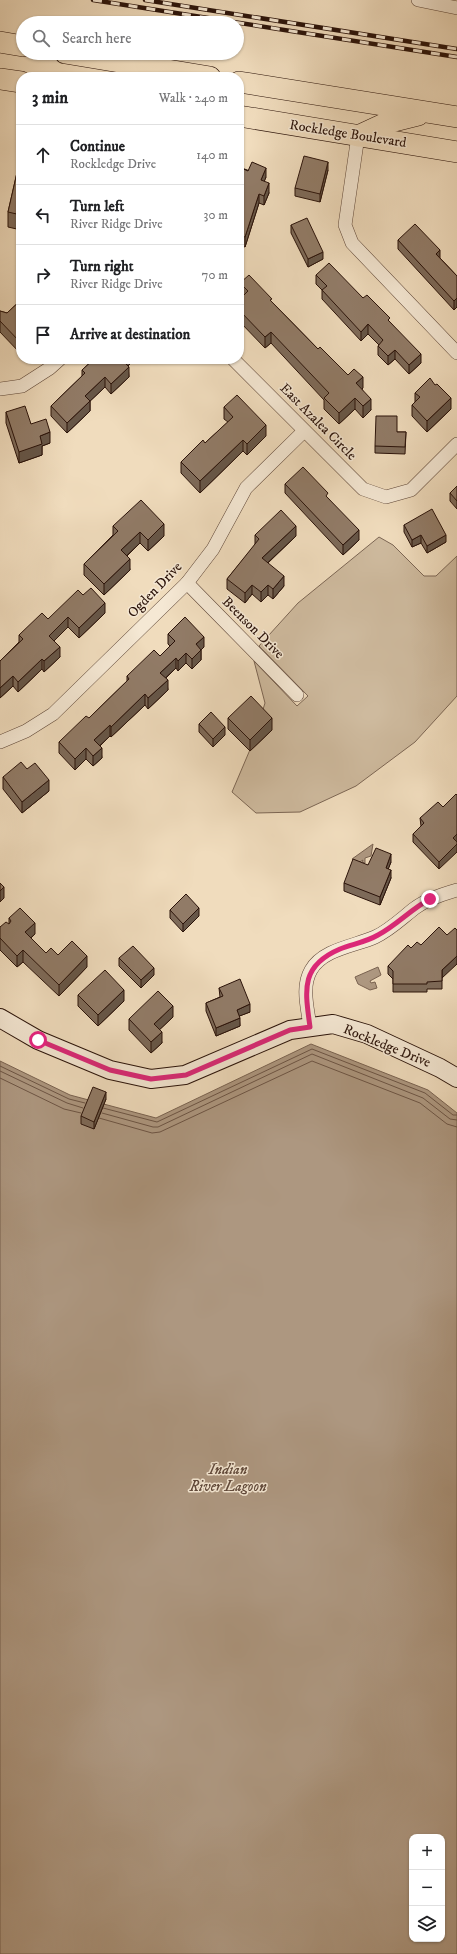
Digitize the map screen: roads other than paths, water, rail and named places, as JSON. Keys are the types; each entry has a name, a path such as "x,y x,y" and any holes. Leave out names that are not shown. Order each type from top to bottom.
{"main road":[{"path":"0,42 16,45"},
{"path":"107,60 180,72"},
{"path":"0,79 16,81"},
{"path":"244,83 457,117"},
{"path":"358,136 386,122 428,113"},
{"name":"Rockledge Boulevard","path":"244,117 457,152"}],"street":[{"path":"418,0 457,8"},
{"path":"358,136 345,225 352,243 457,353"},
{"path":"0,389 22,386 54,364"},
{"name":"East Azalea Circle","path":"238,364 363,489 386,497 411,490 457,444"},
{"name":"Ogden Drive","path":"0,742 26,731 52,714 186,583 213,549 246,488 304,431"},
{"name":"Beenson Drive","path":"186,583 297,695"},
{"path":"310,1027 306,986 311,969 322,959 340,949 376,936 390,928 416,907 430,899 457,890"},
{"name":"Rockledge Drive","path":"0,1018 38,1040 103,1067 151,1079 186,1075 290,1030 333,1024 367,1034 440,1068 457,1078"}],"water":[{"path":"373,844 371,856 365,858 365,863 362,862 363,860 358,863 352,859"},
{"path":"378,967 381,975 370,981 371,983 375,982 377,988 370,990 358,984 355,977"},
{"name":"Indian River Lagoon","path":"311,1044 428,1090 457,1113 457,1954 0,1954 0,1061 70,1095 156,1118"}],"railway":[{"path":"93,0 195,16"},
{"path":"145,0 457,49"},
{"path":"244,24 457,57"}]}
